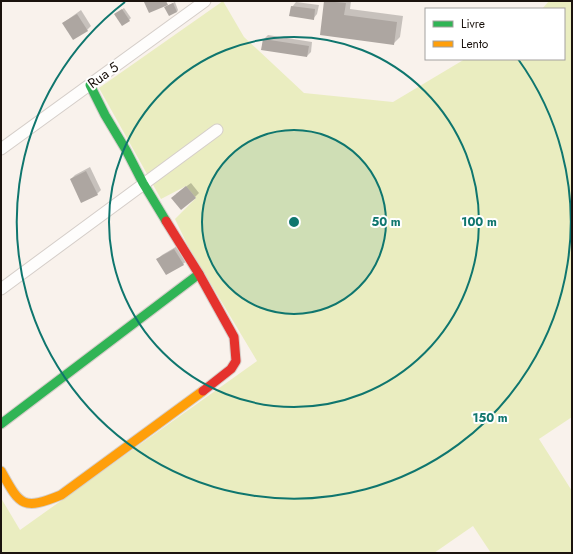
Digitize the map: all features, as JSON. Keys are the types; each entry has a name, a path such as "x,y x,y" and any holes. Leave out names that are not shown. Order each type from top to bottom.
{"street":[{"name":"Rua 5","path":"1,149 205,1"},
{"path":"1,471 15,496 27,505 32,506 41,504 61,495 223,376 231,369 236,361 234,337 199,274 143,184 90,85"},
{"path":"1,289 217,130"},
{"path":"1,424 199,274"}],"green space":[{"path":"223,1 244,37 304,93 393,102 463,60 565,60 565,8 543,8 549,1 572,1 572,417 539,439 572,491 572,553 491,553 473,526 434,553 1,553 1,498 20,530 257,361 187,244 175,219 196,198 186,186 161,199 99,88"}],"building":[{"path":"166,1 168,5 149,13 144,2"},
{"path":"324,1 346,3 344,15 397,22 394,45 320,35"},
{"path":"173,3 177,12 169,16 164,7"},
{"path":"291,6 315,9 314,20 289,16"},
{"path":"122,9 130,21 122,26 114,14"},
{"path":"77,14 88,31 73,40 62,23"},
{"path":"263,39 309,46 307,57 261,50"},
{"path":"86,171 98,195 81,203 70,179"},
{"path":"186,186 196,198 181,210 171,198"},
{"path":"174,249 184,265 166,275 156,259"}],"traffic: fast":[{"path":"90,85 105,115 166,221"},
{"path":"1,424 199,274"}],"traffic: slow":[{"path":"1,471 18,498 24,502 38,503 61,495 203,391"}],"traffic: jam":[{"path":"166,221 199,274 234,337 236,361 231,369 203,391"}]}
